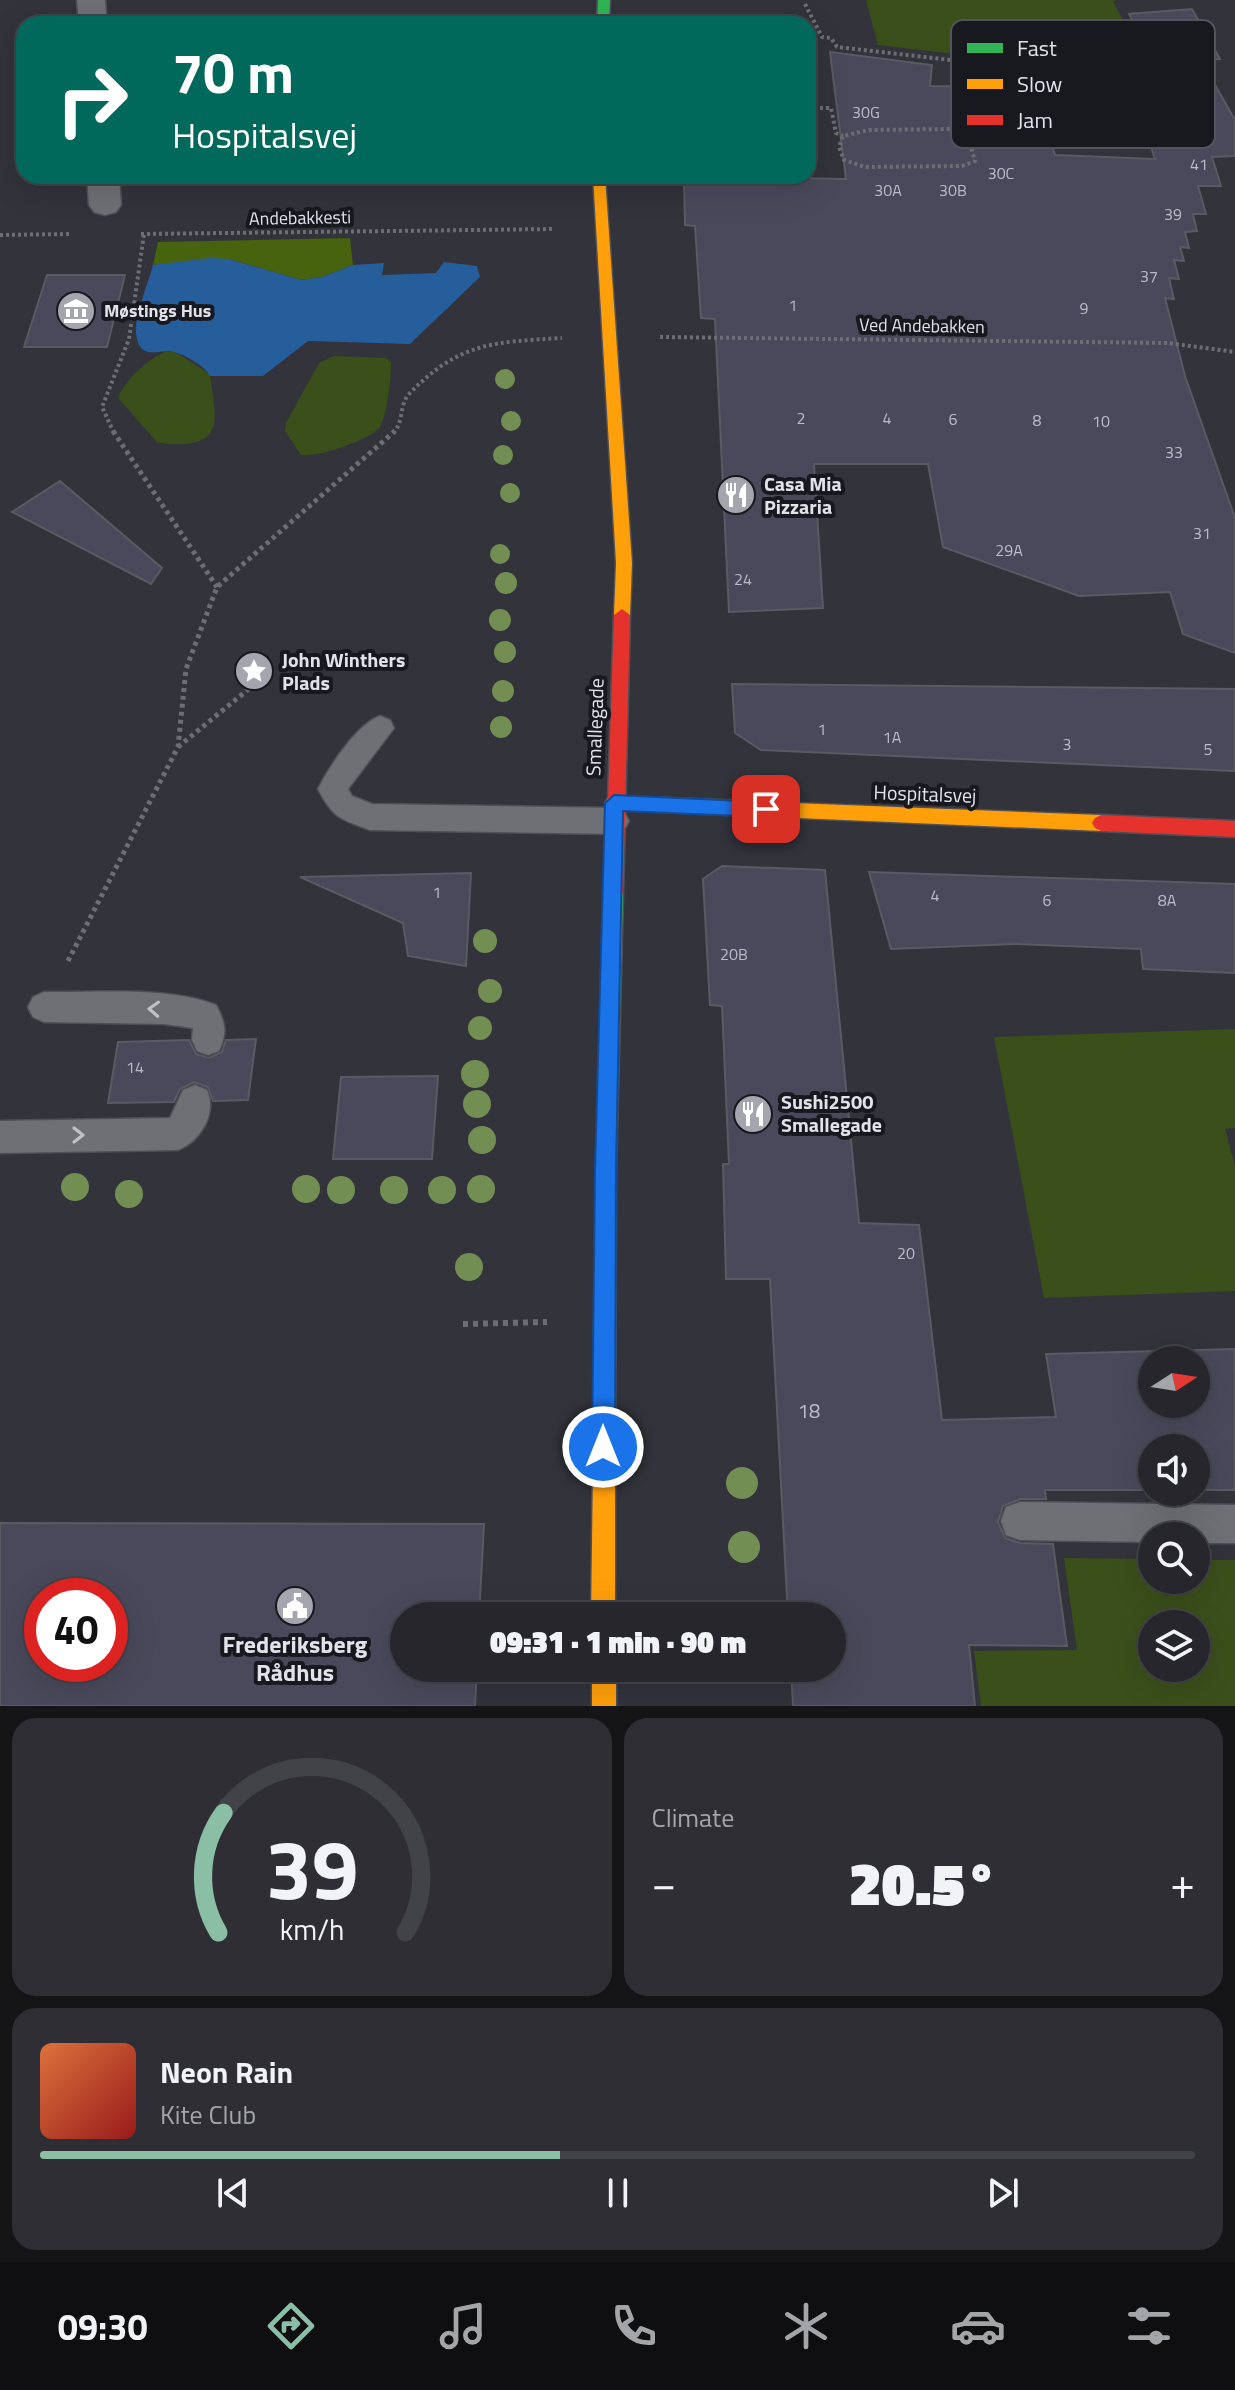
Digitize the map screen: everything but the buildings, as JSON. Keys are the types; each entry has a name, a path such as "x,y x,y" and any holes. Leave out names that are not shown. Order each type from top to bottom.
{"street":[{"name":"Smallegade","path":"599,184 624,563 614,812 604,1321 603,1602"},
{"name":"Hospitalsvej","path":"614,812 1235,829"},
{"path":"604,1682 604,1706"}],"lane":[{"path":"380,728 345,769 333,789 342,805 370,817 614,812"},
{"path":"44,1007 164,1009 205,1015 210,1025 208,1040"},
{"path":"0,1137 178,1134 190,1120 195,1101"},
{"path":"1020,1521 1235,1524"}],"path":[{"path":"805,4 811,16"},
{"path":"816,25 822,37 831,38 837,47 951,60"},
{"path":"816,108 831,108 836,133 843,136 869,130 951,129"},
{"path":"843,136 839,147 844,160 865,167 962,166 975,161 971,148"},
{"name":"Andebakkesti","path":"129,234 600,228"},
{"path":"0,235 83,234"},
{"path":"63,969 178,747 186,669 217,587 120,445 102,407 129,339 144,234"},
{"name":"Ved Andebakken","path":"217,587 398,429 406,397 450,358 475,347 505,341 609,336 1168,343 1235,352"},
{"path":"178,747 256,683"},
{"path":"463,1324 604,1321"}],"green space":[{"path":"866,0 1118,0 1113,1 1123,20 951,20 951,54 878,45"},
{"path":"350,238 353,265 322,277 301,280 229,259 153,265 158,242"},
{"path":"165,352 175,352 210,374 214,420 207,437 197,442 157,442 118,398 138,371"},
{"path":"334,356 385,358 391,362 389,394 381,425 368,436 344,446 319,454 301,455 285,431 286,423 319,363"},
{"path":"1235,1029 1235,1128 1225,1129 1235,1166 1235,1291 1044,1298 994,1037"},
{"path":"1064,1558 1138,1559 1138,1594 1210,1594 1210,1560 1235,1560 1235,1706 981,1706 974,1651 1077,1650"}],"water":[{"path":"210,258 229,259 301,280 322,277 353,265 384,263 382,275 436,273 444,262 477,266 480,277 410,344 308,341 263,376 210,376 199,365 178,353 151,352 141,348 136,325 153,265"}],"traffic: fast":[{"path":"603,16 604,0"},
{"path":"604,1471 606,1169 614,893"}],"traffic: slow":[{"path":"600,184 624,563 622,615"},
{"path":"614,803 1101,823"},
{"path":"603,1602 604,1471"},
{"path":"604,1682 604,1706"}],"traffic: jam":[{"path":"614,893 622,615"},
{"path":"1101,823 1235,829"}],"place":[{"name":"Møstings Hus","path":"76,311"},
{"name":"Casa Mia Pizzaria","path":"736,495"},
{"name":"John Winthers Plads","path":"254,671"},
{"name":"Sushi2500 Smallegade","path":"753,1114"},
{"name":"Frederiksberg Rådhus","path":"295,1606"}],"route":[{"path":"603,1447 614,803 766,809"}]}
